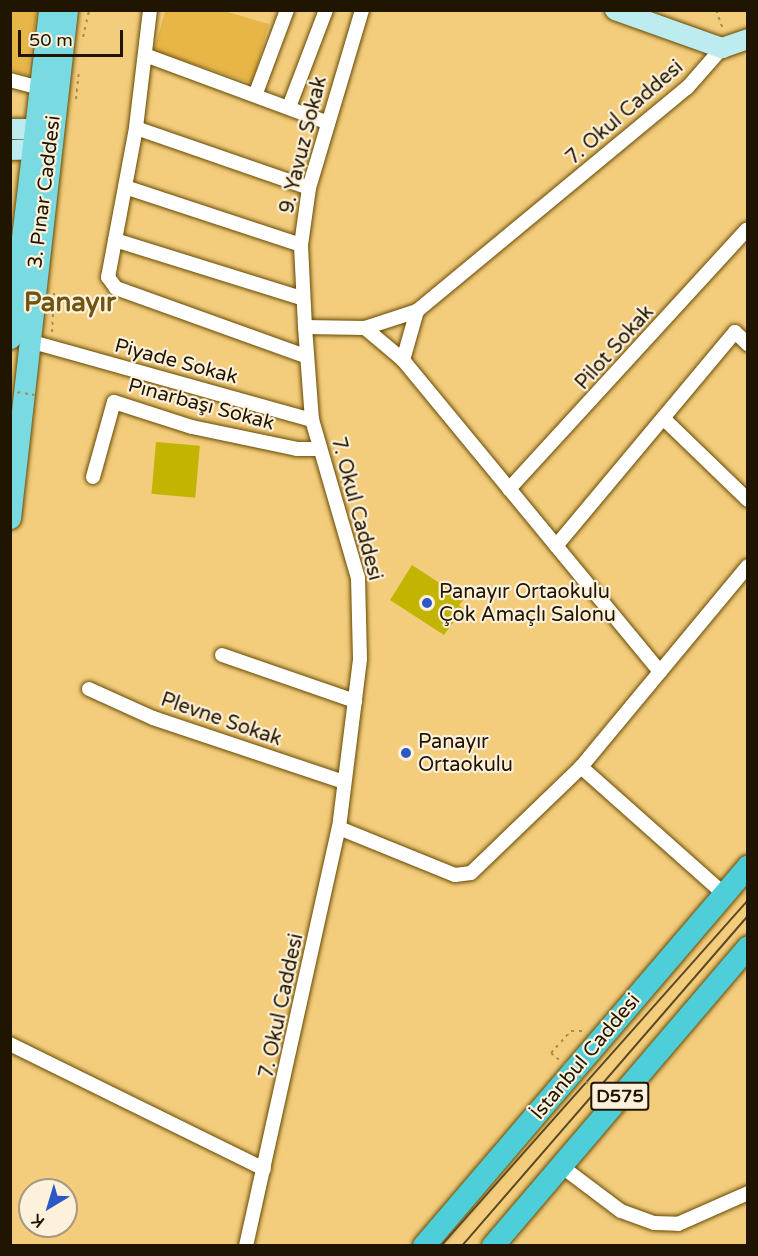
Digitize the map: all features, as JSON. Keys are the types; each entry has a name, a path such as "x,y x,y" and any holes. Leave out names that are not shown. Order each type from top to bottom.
{"highway":[{"name":"İstanbul Caddesi","path":"424,1245 747,867"},
{"name":"D575","path":"493,1245 747,947"}],"main road":[{"path":"20,339 16,240 37,138 39,88 49,10"},
{"name":"3. Pınar Caddesi","path":"10,518 20,339 45,193 67,10"},
{"path":"615,10 733,44"},
{"path":"10,150 37,138 55,110"},
{"path":"10,129 37,138"},
{"path":"37,138 45,193"}],"street":[{"path":"150,10 136,128 108,277 116,288 306,356"},
{"path":"256,93 287,10"},
{"path":"289,107 326,10"},
{"name":"9. Yavuz Sokak","path":"305,327 301,298 301,245 309,188 326,122 362,10"},
{"name":"7. Okul Caddesi","path":"246,1245 339,828 360,659 358,578 312,420 305,327 364,328 417,311 687,88 733,44"},
{"path":"145,55 256,93 326,122"},
{"path":"10,80 39,88"},
{"path":"136,128 309,188"},
{"path":"125,187 301,245"},
{"name":"Pilot Sokak","path":"509,489 747,229"},
{"path":"115,240 301,298"},
{"path":"403,360 417,311"},
{"path":"364,328 403,360 660,672"},
{"path":"556,546 735,332 747,344"},
{"name":"Piyade Sokak","path":"20,339 312,420"},
{"name":"Pınarbaşı Sokak","path":"93,477 114,402 203,430 297,449 320,448"},
{"path":"663,418 747,500"},
{"path":"339,828 455,874 471,873 581,767 747,566"},
{"path":"222,655 355,701"},
{"name":"Plevne Sokak","path":"89,689 153,718 344,782"},
{"path":"581,767 724,894"},
{"path":"10,1044 264,1169"},
{"path":"561,1166 621,1211 654,1222 678,1224 747,1193"}],"path":[{"path":"716,10 733,44"},
{"path":"10,391 35,395"},
{"path":"571,1031 551,1053 622,1112"}],"shaded area":[{"path":"10,11 37,11 27,75 11,70"},
{"path":"165,11 224,11 269,24 252,83 154,51"}],"building":[{"path":"156,442 200,446 195,498 151,494"},
{"name":"Panayır Ortaokulu Çok Amaçlı Salonu","path":"412,565 464,599 459,605 463,609 444,635 390,600"}],"tram line":[{"path":"441,1246 748,900"},
{"path":"462,1246 748,916"}],"place":[{"name":"Panayır Ortaokulu Çok Amaçlı Salonu","path":"427,603"},
{"name":"Panayır Ortaokulu","path":"406,753"}],"district":[{"name":"Panayır","path":"70,303"}]}
